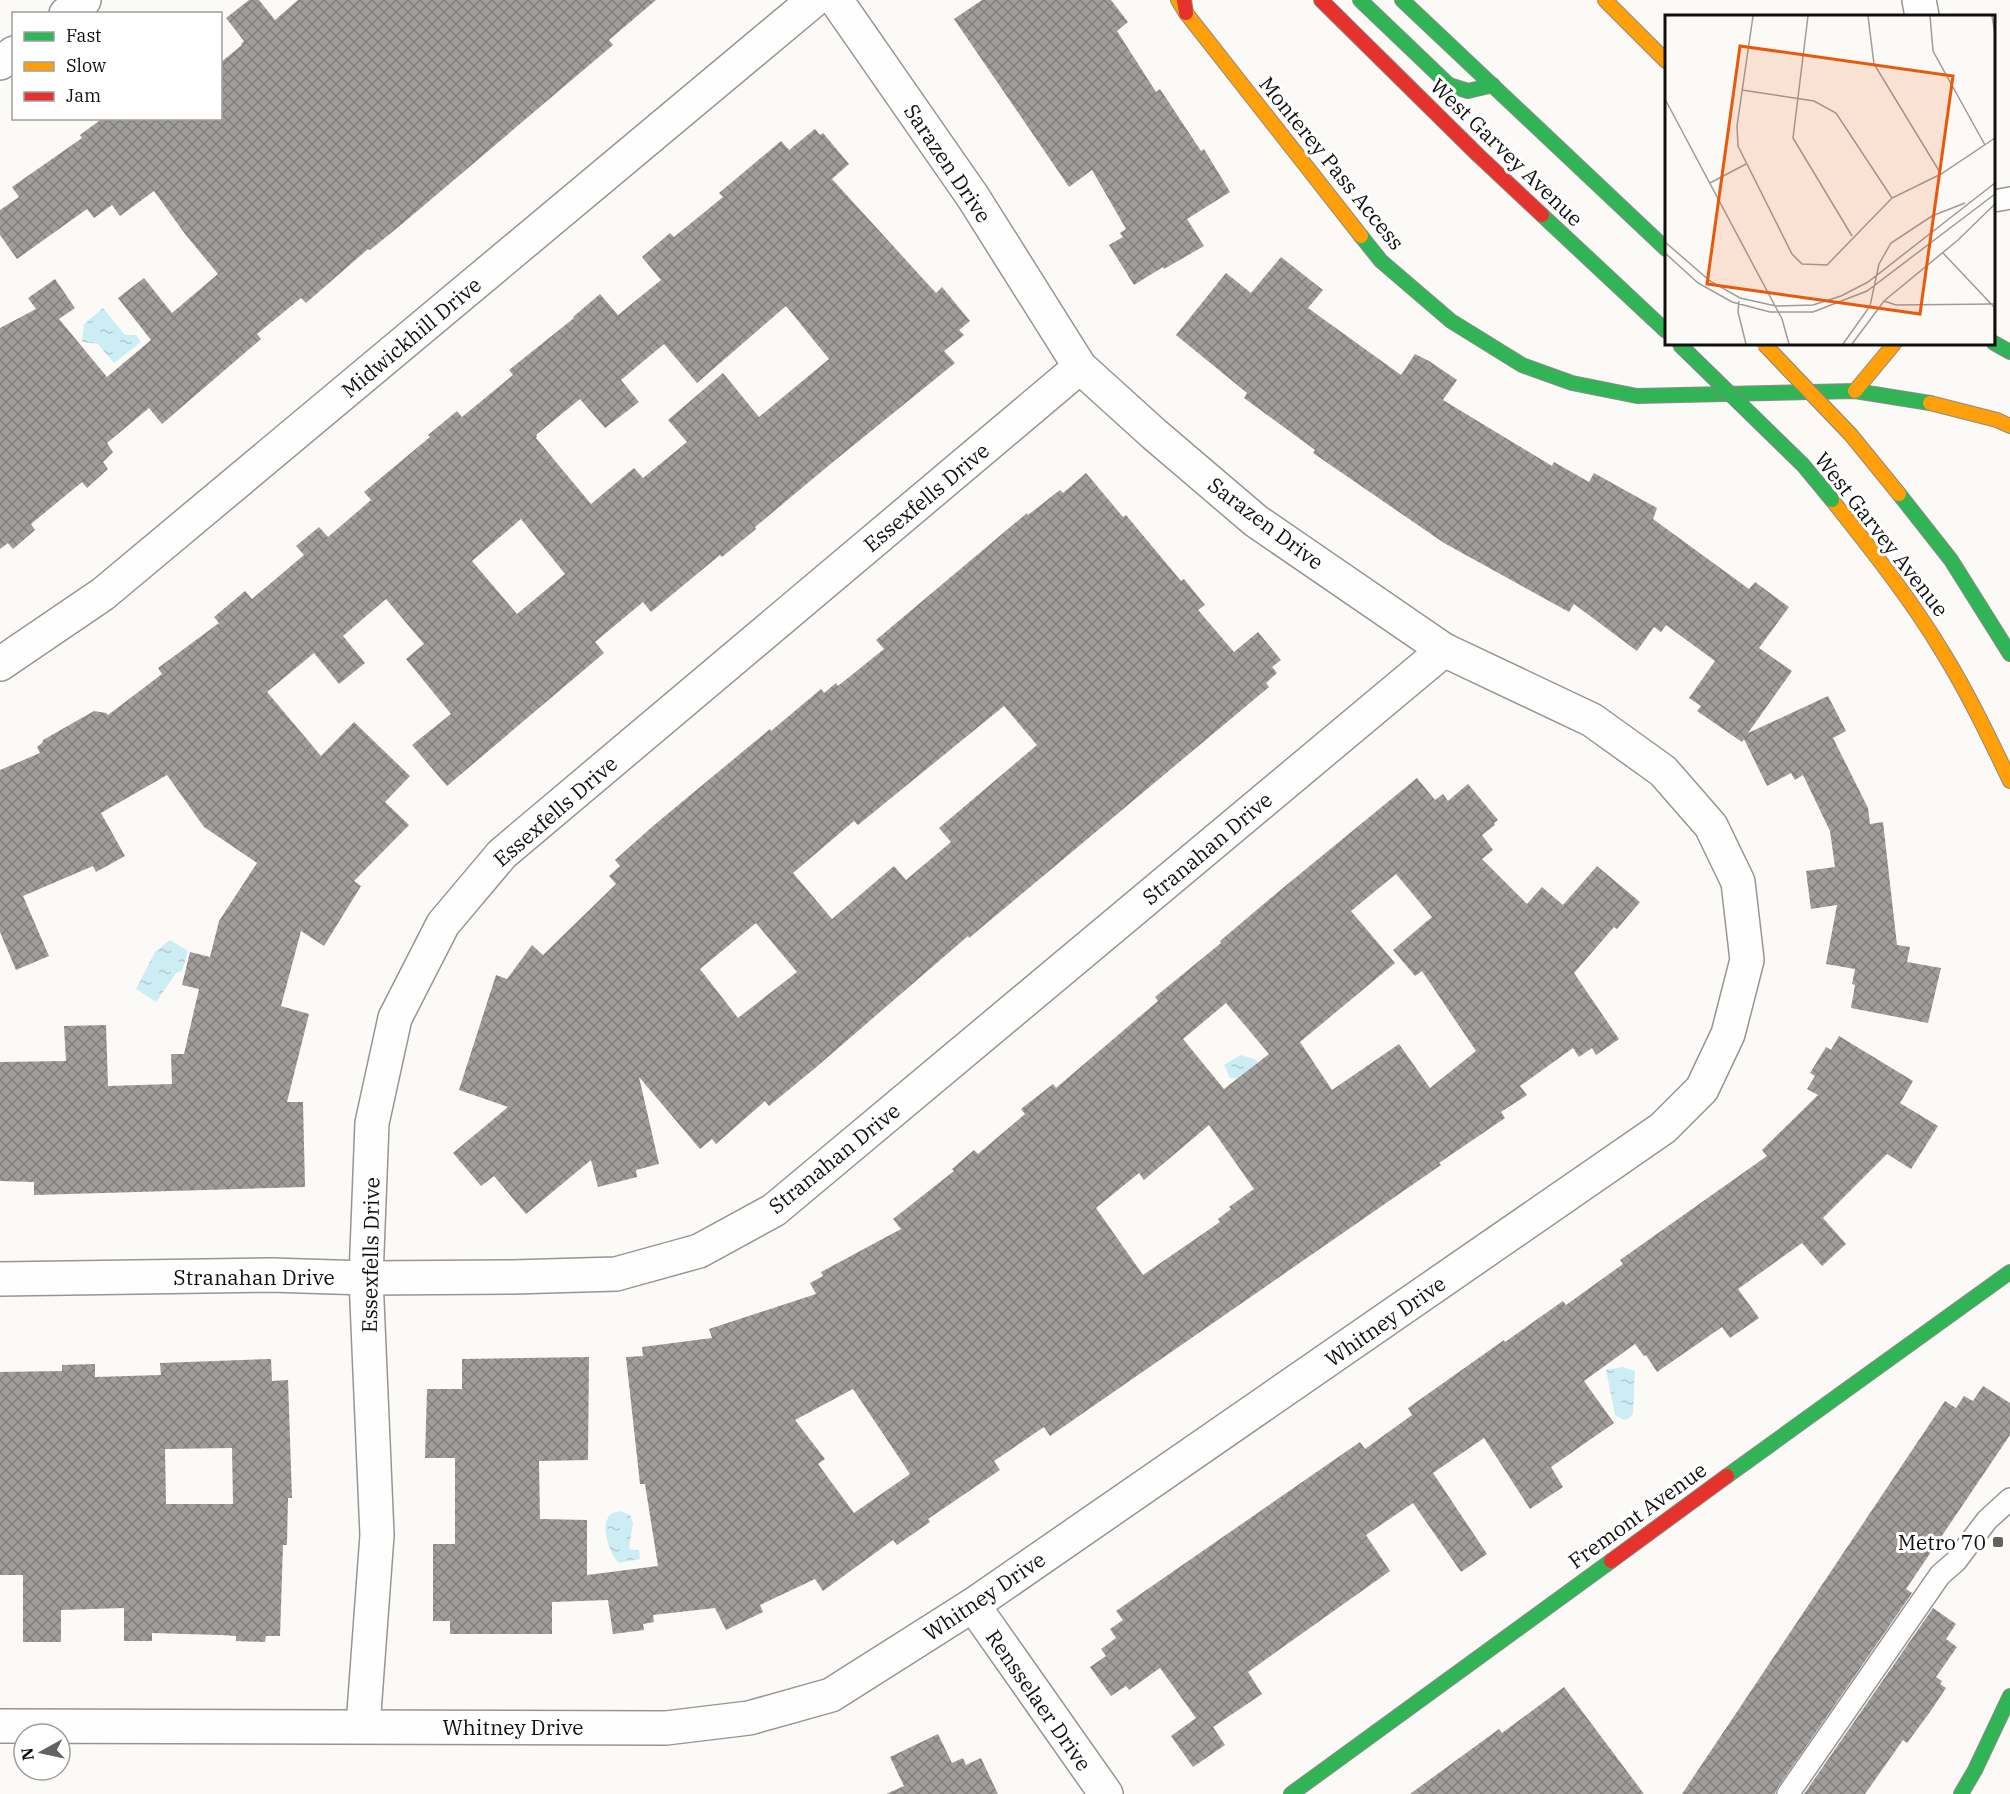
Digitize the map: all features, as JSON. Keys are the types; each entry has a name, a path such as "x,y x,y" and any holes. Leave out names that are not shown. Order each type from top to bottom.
{"main road":[{"name":"Monterey Pass Access","path":"1178,0 1185,6 1381,261 1451,321 1522,365 1572,383 1637,396 1855,391 1928,402 1997,420 2010,426"},
{"name":"West Garvey Avenue","path":"1321,0 1478,155 1665,331"},
{"path":"1360,0 1449,85 1468,92 1493,86"},
{"name":"West Garvey Avenue","path":"1402,0 1665,248"},
{"path":"1605,0 1665,60"},
{"path":"1995,344 2010,352"},
{"name":"West Garvey Avenue","path":"1680,345 1803,465 1906,596 1931,633 1973,706 2010,781"},
{"name":"West Garvey Avenue","path":"1765,345 1874,461 1951,560 2010,654"},
{"path":"1855,391 1893,345"},
{"name":"Fremont Avenue","path":"1291,1794 2010,1272"},
{"path":"1961,1794 2010,1696"}],"street":[{"path":"69,12 84,0"},
{"name":"Midwickhill Drive","path":"0,664 103,594 814,0"},
{"name":"Sarazen Drive","path":"836,0 973,197 1080,367 1256,521 1444,650 1592,720 1663,771 1711,826 1738,882 1747,960"},
{"path":"1919,0 1922,15"},
{"name":"Essexfells Drive","path":"363,1726 377,1535 366,1278 372,1123 395,1018 443,924 502,854 1080,367"},
{"name":"Stranahan Drive","path":"0,1279 271,1275 366,1278 513,1277 616,1274 699,1251 774,1209 1444,650"},
{"name":"Whitney Drive","path":"0,1726 666,1728 749,1718 831,1695 973,1605 1663,1128 1702,1089 1728,1034 1747,960"},
{"name":"Rensselaer Drive","path":"973,1605 1106,1794"}],"lane":[{"path":"1995,201 2010,198"},
{"path":"1788,1794 1940,1575 1956,1561 1988,1520 2010,1499"}],"water":[{"path":"103,308 125,335 136,335 141,342 114,363 98,344 82,342 84,324"},
{"path":"170,940 188,951 182,971 176,973 156,1002 136,989 155,952"},
{"path":"1240,1055 1255,1059 1276,1088 1243,1078 1230,1078 1224,1065"},
{"path":"1622,1367 1635,1371 1633,1414 1624,1420 1615,1415 1606,1370"},
{"path":"620,1511 630,1515 633,1523 629,1549 639,1550 640,1559 619,1563 610,1548 606,1535 606,1523 609,1516"}],"building":[{"path":"249,0 259,0 275,20 298,0 656,0 609,40 613,45 402,224 370,250 368,249 306,303 301,298 257,334 261,339 162,424 149,408 107,443 113,452 103,462 108,469 87,488 82,482 31,524 35,530 13,549 8,543 0,549 0,328 36,309 28,298 55,279 75,308 59,319 107,377 151,340 118,298 144,278 172,313 218,274 154,191 120,216 112,205 94,218 87,209 17,259 0,235 0,210 19,197 12,187 82,138 80,135 100,120 222,120 222,61 244,41 226,18"},
{"path":"982,0 1111,0 1128,22 1117,31 1156,92 1160,89 1201,151 1204,149 1230,192 1187,219 1204,246 1134,285 1109,245 1123,237 1120,233 1126,229 1092,170 1069,187 954,19"},
{"path":"815,129 820,135 823,133 849,164 832,179 936,293 942,287 970,321 959,330 964,335 944,351 955,363 833,462 722,557 720,555 651,612 643,602 595,642 604,653 447,786 412,745 451,714 406,659 424,644 386,599 343,636 365,663 339,684 314,653 267,692 321,756 354,722 410,776 385,802 409,825 354,881 361,886 324,946 301,931 281,1006 309,1014 287,1102 303,1102 305,1187 34,1195 34,1182 0,1181 0,1062 66,1061 64,1026 106,1025 108,1086 172,1084 171,1054 184,1054 199,989 182,985 190,952 210,957 219,921 257,863 204,827 167,775 101,813 125,856 96,872 93,866 23,896 49,956 16,970 0,932 0,770 40,753 37,747 43,740 94,711 108,715 162,674 158,668 219,623 214,617 245,591 252,599 304,555 296,546 319,527 328,537 371,500 364,492 430,437 428,435 457,411 462,417 513,375 509,370 600,294 618,315 661,280 642,257 670,233 674,237 723,197 719,193 781,141 789,150","holes":["786,306 829,359 759,417 723,373 668,420 687,442 643,478 634,468 591,504 536,438 536,435 580,399 605,428 639,402 621,380 664,344 697,383","521,519 565,574 517,614 472,561"]},
{"path":"1281,257 1323,290 1308,308 1401,375 1415,354 1429,361 1457,380 1443,400 1552,466 1554,462 1589,482 1594,473 1657,508 1653,519 1749,589 1755,582 1789,607 1759,648 1792,671 1748,733 1828,696 1846,731 1833,738 1868,808 1870,824 1883,822 1897,945 1910,947 1907,962 1941,968 1928,1023 1851,1008 1855,969 1826,964 1837,905 1811,909 1806,871 1835,867 1830,831 1803,775 1795,780 1791,773 1767,786 1744,739 1742,742 1697,711 1701,706 1689,698 1715,661 1666,625 1661,632 1654,627 1637,651 1574,604 1569,612 1444,543 1313,453 1315,450 1244,398 1247,393 1176,335 1226,273 1251,293"},
{"path":"1086,473 1123,517 1126,515 1181,581 1184,579 1205,605 1198,610 1234,652 1258,632 1281,660 1272,667 1277,673 1266,683 1269,687 969,938 968,936 814,1069 769,1106 765,1101 716,1144 712,1139 700,1149 639,1077 659,1164 636,1170 637,1177 598,1187 591,1160 526,1214 494,1176 481,1186 453,1153 508,1107 459,1090 496,975 507,979 532,945 543,955 616,884 609,876 620,866 615,860 653,826 821,689 824,693 836,683 838,686 884,649 876,640 1027,513 1028,515 1060,490 1063,493","holes":["1004,706 1037,745 939,828 951,842 906,880 894,866 832,919 793,873 854,821 858,825","756,923 797,972 738,1018 700,969"]},
{"path":"1417,778 1435,800 1443,794 1448,801 1468,784 1498,820 1482,835 1493,850 1482,859 1527,904 1542,887 1563,905 1597,866 1640,902 1617,929 1614,927 1574,973 1619,1039 1596,1055 1592,1048 1579,1057 1573,1048 1520,1086 1527,1095 1501,1112 1505,1118 1439,1163 1441,1165 1050,1436 1044,1427 994,1461 1000,1470 928,1519 930,1522 897,1545 893,1540 823,1591 815,1579 760,1605 763,1612 726,1630 715,1608 653,1615 654,1622 643,1624 644,1630 613,1634 608,1600 552,1602 552,1634 450,1634 450,1621 433,1621 433,1544 455,1544 455,1458 425,1458 427,1389 462,1389 462,1359 589,1357 588,1460 539,1461 540,1519 587,1520 587,1575 658,1566 645,1484 640,1484 626,1357 643,1356 642,1347 712,1338 709,1329 816,1294 810,1283 823,1276 821,1272 901,1229 893,1219 954,1171 952,1169 974,1150 978,1154 1025,1114 1021,1109 1053,1084 1056,1088 1158,1001 1155,997","holes":["1396,874 1432,917 1393,950 1415,976 1422,971 1476,1051 1430,1088 1399,1044 1332,1090 1300,1042 1395,963 1351,911","1226,1003 1269,1054 1224,1089 1183,1039","1209,1125 1254,1189 1229,1207 1231,1209 1218,1219 1220,1222 1143,1275 1096,1208 1139,1173 1144,1180","853,1389 910,1474 854,1513 818,1464 825,1459 795,1420"]},
{"path":"1839,1036 1913,1081 1900,1103 1938,1126 1911,1169 1887,1154 1823,1218 1846,1244 1822,1266 1802,1243 1738,1289 1759,1318 1730,1338 1722,1327 1657,1372 1646,1355 1644,1356 1635,1344 1584,1381 1614,1423 1551,1467 1563,1487 1530,1509 1484,1438 1433,1473 1487,1554 1461,1572 1413,1503 1366,1535 1390,1571 1248,1672 1262,1694 1213,1727 1225,1745 1193,1767 1171,1736 1196,1718 1160,1668 1129,1690 1126,1686 1111,1696 1090,1667 1106,1656 1101,1649 1116,1638 1110,1629 1123,1620 1116,1611 1360,1442 1365,1449 1412,1415 1408,1408 1563,1301 1566,1305 1623,1264 1620,1260 1767,1156 1762,1150 1818,1095 1807,1089 1815,1076 1810,1073 1826,1047 1831,1050"},
{"path":"271,1359 272,1381 288,1380 292,1498 288,1498 287,1545 283,1545 280,1636 266,1636 265,1642 236,1641 236,1636 152,1633 152,1641 124,1641 124,1608 61,1610 61,1642 23,1642 23,1575 0,1575 0,1372 62,1371 62,1365 95,1364 95,1377 161,1375 160,1363","holes":["232,1448 233,1504 166,1504 165,1449"]},
{"path":"1983,1386 2010,1403 2010,1435 1906,1589 1912,1593 1775,1794 1682,1794 1945,1401 1956,1408 1964,1396 1973,1401"},
{"path":"1933,1608 1956,1624 1946,1639 1957,1647 1936,1677 1946,1688 1930,1712 1907,1743 1903,1740 1865,1794 1804,1794"},
{"path":"1564,1687 1644,1794 1410,1794 1499,1729 1502,1733"},
{"path":"938,1734 952,1763 963,1758 966,1765 981,1758 998,1794 886,1794 904,1786 890,1757"}],"traffic: fast":[{"path":"1360,0 1449,85 1468,91 1493,85"},
{"path":"1402,0 1665,248"},
{"path":"1542,215 1665,330"},
{"path":"1361,236 1381,261 1451,321 1522,365 1572,383 1637,396 1855,391 1930,403"},
{"path":"1995,344 2010,352"},
{"path":"1680,345 1803,465 1832,500"},
{"path":"1899,494 1951,560 2010,654"},
{"path":"1727,1476 2010,1272"},
{"path":"1291,1794 1611,1561"},
{"path":"1961,1794 2010,1696"}],"traffic: slow":[{"path":"1178,0 1361,236"},
{"path":"1605,0 1665,60"},
{"path":"1765,345 1851,435 1899,494"},
{"path":"1855,391 1893,345"},
{"path":"1930,403 1997,420 2010,426"},
{"path":"1832,500 1890,574 1930,631 1952,667 2010,781"}],"traffic: jam":[{"path":"1184,0 1186,13"},
{"path":"1321,0 1542,215"},
{"path":"1611,1561 1727,1476"}],"place":[{"name":"Metro 70","path":"1998,1542"}]}
